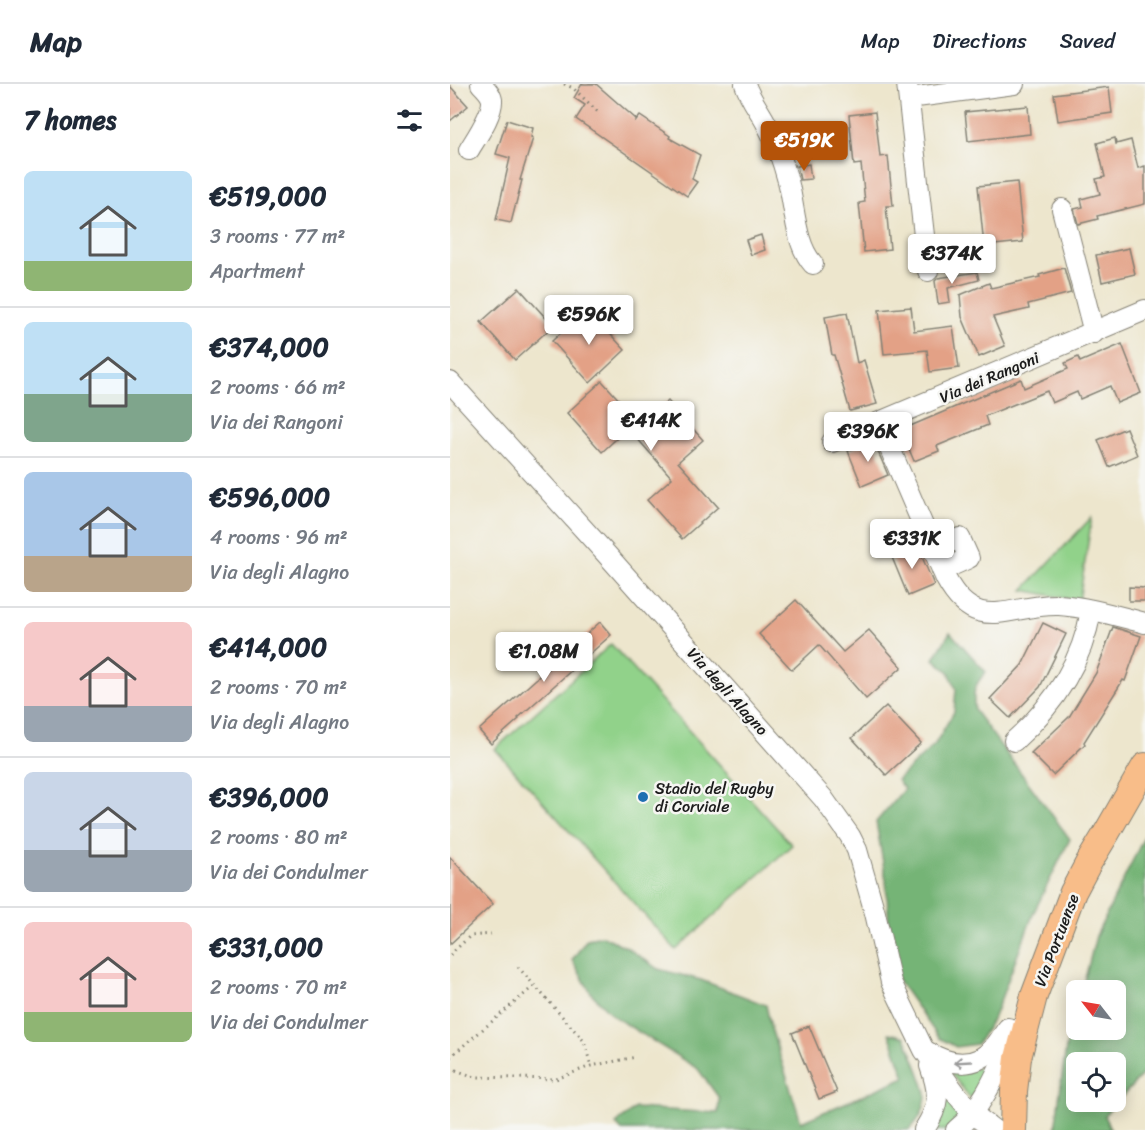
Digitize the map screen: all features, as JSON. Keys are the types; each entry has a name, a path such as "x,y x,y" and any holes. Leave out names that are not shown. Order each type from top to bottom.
{"main road":[{"name":"Via Portuense","path":"1013,1130 1018,1058 1034,996 1073,892 1145,766"}],"street":[{"path":"469,150 486,118 492,99 481,84"},
{"path":"745,84 776,147 788,181 801,244 813,264"},
{"path":"928,271 908,91 1014,84"},
{"path":"1062,209 1094,333"},
{"name":"Via dei Rangoni","path":"832,442 1145,310"},
{"name":"Via degli Alagno","path":"450,382 816,790 850,836 857,850 875,913 891,981 924,1050 973,1114 994,1130"},
{"path":"879,423 942,570 956,596 963,603 974,610 990,614 1050,605 1145,623"},
{"path":"933,549 960,538 969,558 942,570"},
{"path":"1014,741 1047,707 1068,676 1083,644 1091,611"},
{"path":"924,1050 953,1063 966,1064 978,1060 996,1046 1018,1013 1034,996"},
{"path":"956,1130 973,1114 1034,996"},
{"path":"924,1050 938,1096 933,1114 924,1130"}],"path":[{"path":"564,84 573,88 598,112"},
{"path":"450,955 470,936 490,934"},
{"path":"518,967 584,1041 591,1066"},
{"path":"450,1057 534,986"},
{"path":"450,1068 475,1077 556,1079 591,1066 636,1057"}],"green space":[{"path":"1092,517 1079,601 1023,590"},
{"path":"950,632 986,672 975,690 975,711 1070,839 1034,912 994,1017 977,1044 956,1047 939,1038 892,972 886,880 876,822 904,789 897,780 935,744 954,712 956,689 949,672 934,659"},
{"name":"Stadio del Rugby di Corviale","path":"611,644 792,845 676,950 495,749"},
{"path":"1145,835 1145,1072 1126,1092 1126,1052 1066,1052 1066,1112 1108,1112 1104,1116 1111,1130 1055,1130 1066,1047 1068,1040 1126,1040 1126,980 1085,980 1096,936"},
{"path":"603,936 626,947 658,969 701,980 766,1005 771,1028 801,1122 905,1077 889,1033 905,1037 924,1085 926,1096 915,1124 908,1130 622,1130 616,1124 635,1108 718,1113 719,1098 698,1069 613,1016 591,993 572,960 587,939"},
{"path":"981,1068 985,1071 983,1080 971,1099 948,1070"},
{"path":"942,1091 962,1113 946,1130 929,1130"}],"building":[{"path":"582,84 596,84 636,121 640,116 670,136 669,138 700,155 692,179 697,182 687,196 576,119 585,105 574,98"},
{"path":"450,86 468,106 450,121"},
{"path":"1109,87 1112,113 1058,121 1054,94"},
{"path":"1028,106 1030,134 968,141 965,112"},
{"path":"875,112 880,157 888,156 893,206 886,206 890,249 864,252 859,203 865,202 861,164 854,165 849,115"},
{"path":"507,120 533,128 531,137 533,138 520,180 522,180 511,223 496,220 510,158 496,154"},
{"path":"1115,138 1116,144 1131,140 1138,168 1145,166 1145,204 1097,216 1098,219 1078,224 1074,209 1083,207 1081,199 1100,194 1096,179 1105,177 1097,143"},
{"path":"809,164 811,179 800,180 797,166"},
{"path":"1017,182 1023,242 984,246 978,186"},
{"path":"761,235 765,250 751,255 746,240"},
{"path":"1129,248 1135,274 1102,282 1096,255"},
{"path":"1064,268 1071,293 1028,304 1029,309 993,317 1005,346 979,357 962,317 960,295 989,283 991,288 1040,277 1039,275"},
{"path":"977,272 979,280 948,288 950,302 938,304 935,281 938,278"},
{"path":"519,288 553,326 515,360 481,322"},
{"path":"911,307 914,331 953,326 959,368 930,372 927,350 884,354 879,310"},
{"path":"587,309 625,350 590,383 552,341"},
{"path":"847,313 857,363 864,360 877,404 850,411 834,355 832,355 825,317"},
{"path":"1122,344 1141,393 1117,403 1110,386 1080,399 1077,392 1052,403 1047,391 985,416 988,425 937,446 939,451 914,461 901,430 1021,379 1024,388 1068,369 1065,363 1078,357 1080,362"},
{"path":"602,381 642,425 668,401 703,440 678,462 718,507 682,539 647,500 672,478 628,428 602,452 567,413"},
{"path":"1126,428 1137,455 1109,467 1098,440"},
{"path":"873,440 888,475 862,486 848,451"},
{"path":"917,545 934,585 908,596 891,555"},
{"path":"1129,587 1145,588 1145,601 1129,601"},
{"path":"796,600 843,652 869,630 902,667 866,699 819,645 792,670 759,634"},
{"path":"600,622 611,635 491,744 479,730"},
{"path":"1043,623 1066,634 1040,687 1010,718 990,699 1022,665"},
{"path":"1113,627 1141,636 1125,681 1123,680 1084,742 1085,744 1053,775 1031,753 1069,717 1096,673"},
{"path":"886,706 921,743 886,775 852,738"},
{"path":"450,857 493,904 450,944"},
{"path":"809,1026 837,1092 819,1099 792,1033"}],"place":[{"name":"Stadio del Rugby di Corviale","path":"643,797"}]}
